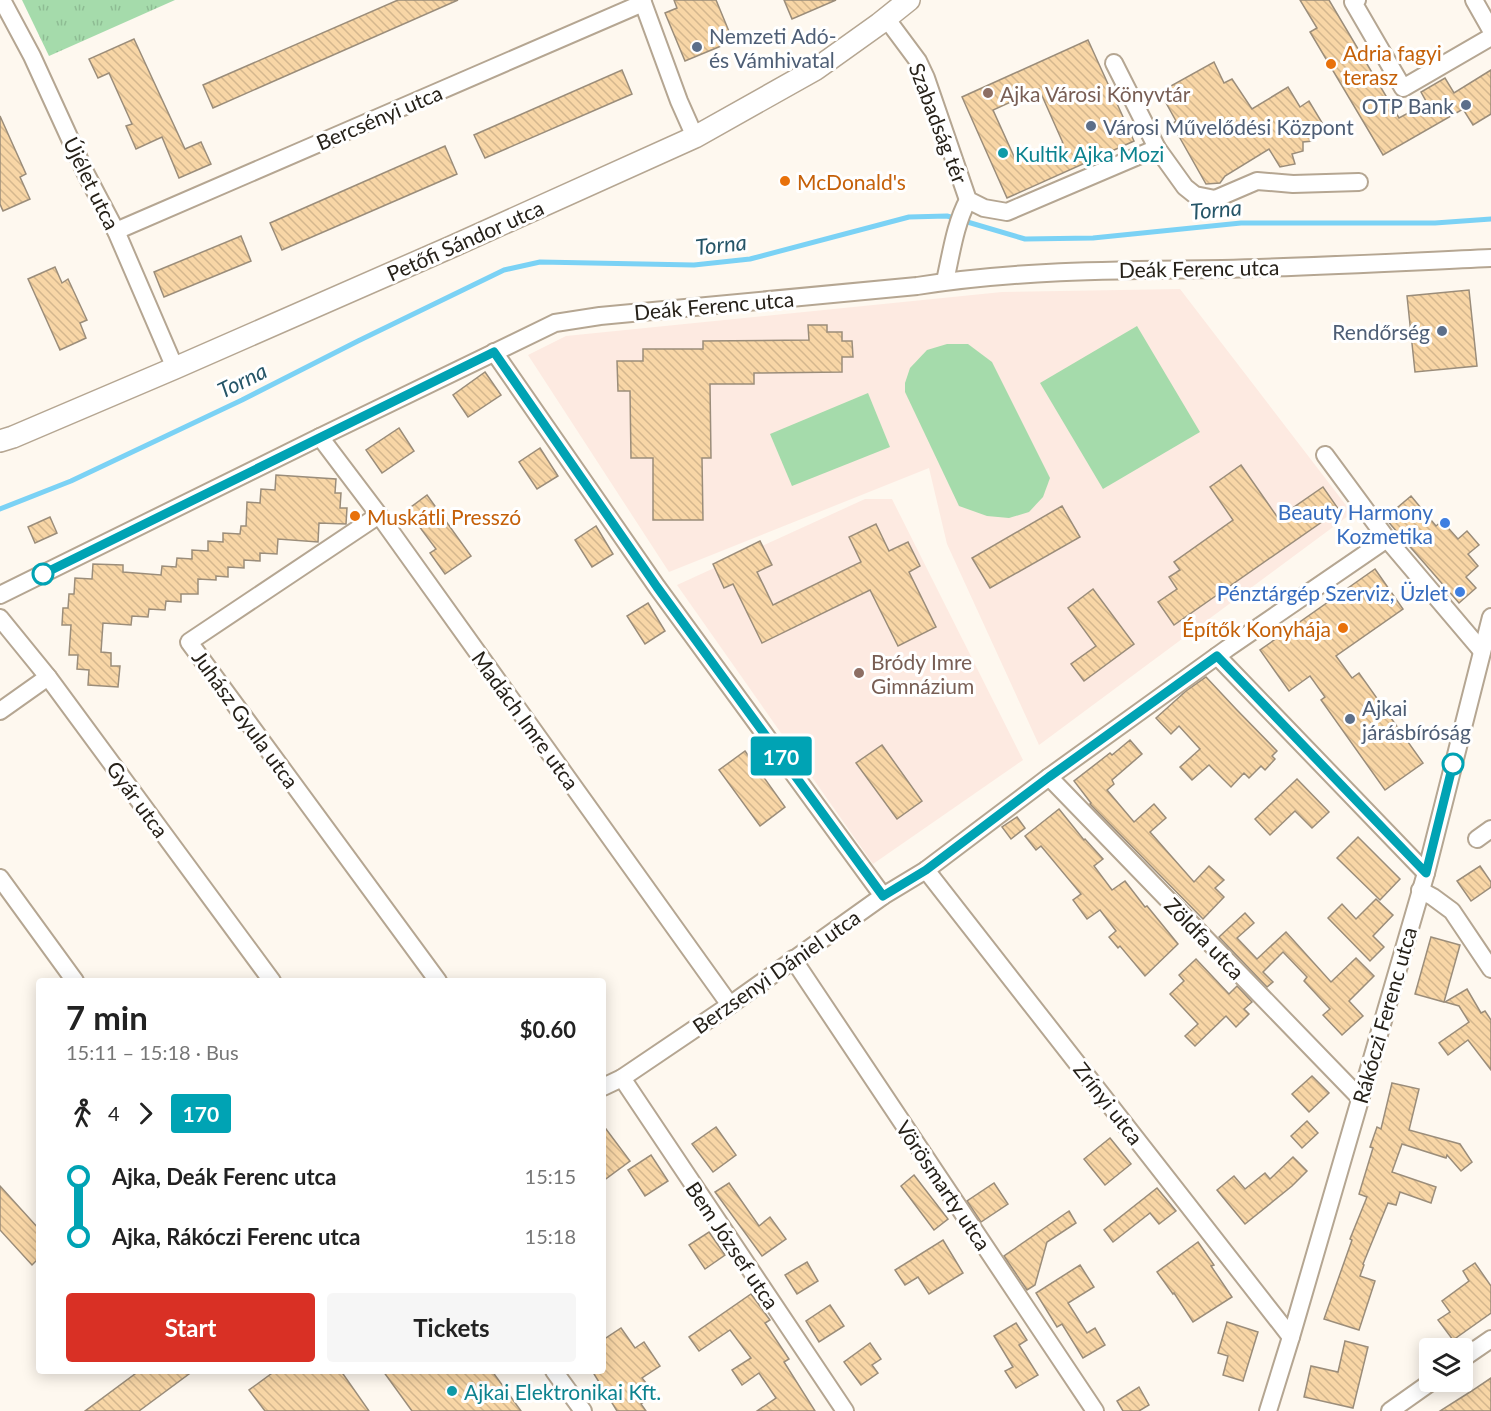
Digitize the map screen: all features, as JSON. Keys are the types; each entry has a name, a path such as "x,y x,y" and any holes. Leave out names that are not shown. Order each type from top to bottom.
{"main road":[{"name":"Petőfi Sándor utca","path":"0,441 175,368 695,137 816,69 909,0"}],"street":[{"name":"Újélet utca","path":"2,0 32,56 86,174 116,231 175,368"},
{"path":"1357,0 1353,2 1403,88 1491,36"},
{"path":"1474,0 1491,30"},
{"name":"Bercsényi utca","path":"116,231 642,1"},
{"path":"642,1 679,101 695,137"},
{"name":"Szabadság tér","path":"886,18 918,61 926,78 966,203 945,281"},
{"path":"1114,63 1157,148 1185,187 1195,195 1215,199 1257,182 1293,184 1359,182"},
{"name":"Szabadság tér","path":"966,203 1007,212 1157,148"},
{"name":"Deák Ferenc utca","path":"0,595 555,323 612,315 916,286 945,281 1076,271 1224,269 1491,258"},
{"path":"494,352 657,587 883,896"},
{"name":"Madách Imre utca","path":"320,437 379,515 730,1005"},
{"path":"1325,455 1388,539 1484,659"},
{"name":"Juhász Gyula utca","path":"379,515 189,642 436,978"},
{"name":"Berzsenyi Dániel utca","path":"606,1086 622,1078 730,1005 883,896 926,870 1049,777 1217,656 1388,539"},
{"name":"Rákóczi Ferenc utca","path":"1268,1411 1426,873 1484,659 1491,617"},
{"name":"Gyár utca","path":"0,618 48,677 270,978"},
{"path":"1217,656 1426,873"},
{"path":"0,711 48,677"},
{"name":"Zöldfa utca","path":"1049,777 1360,1099"},
{"path":"1477,839 1491,829"},
{"name":"Zrínyi utca","path":"926,870 1291,1337"},
{"path":"0,878 73,978"},
{"path":"1420,891 1433,897 1452,911 1491,969"},
{"name":"Vörösmarty utca","path":"794,959 1095,1411"},
{"name":"Bem József utca","path":"622,1078 845,1411"},
{"path":"1473,1351 1491,1339"},
{"path":"556,1374 583,1411"},
{"path":"1390,1411 1419,1390"}],"shaded area":[{"path":"1180,289 1352,513 1039,745 947,544 929,468 669,572 528,355 566,336 1002,292"},
{"name":"Bródy Imre Gimnázium","path":"865,499 892,499 1023,760 873,864 677,585"}],"green space":[{"path":"22,0 175,0 49,56"},
{"path":"1137,326 1200,432 1103,489 1040,383"},
{"path":"947,344 968,344 992,362 1050,478 1043,497 1029,512 1009,518 987,516 959,506 905,392 905,383 910,368 927,350"},
{"path":"868,393 890,447 792,486 770,434"}],"building":[{"path":"398,0 458,0 213,108 203,85"},
{"path":"674,0 716,0 733,41 685,61 665,13 677,8"},
{"path":"784,0 836,0 792,19"},
{"path":"1300,0 1329,0 1399,118 1427,103 1421,92 1445,78 1454,93 1491,70 1491,114 1473,125 1463,109 1383,155 1310,32 1317,28"},
{"path":"134,39 185,149 201,142 211,164 179,178 162,137 136,149 126,126 132,124 109,73 98,78 89,59"},
{"name":"Városi Művelődési Központ","path":"1088,40 1134,141 1007,198 962,97","holes":["1039,89 1063,143 1017,163 993,110"]},
{"path":"1214,62 1224,83 1232,79 1252,109 1288,87 1300,107 1309,101 1324,126 1315,132 1313,141 1303,142 1303,151 1292,154 1295,164 1280,167 1269,149 1225,176 1220,183 1206,184 1172,124 1176,121 1160,92"},
{"path":"622,70 632,94 485,158 474,135"},
{"path":"0,116 26,174 20,177 30,199 3,211 0,204"},
{"path":"445,146 457,174 282,250 270,223"},
{"path":"241,236 251,261 164,297 154,272"},
{"path":"55,267 62,283 68,279 87,320 80,323 86,338 60,350 28,279"},
{"name":"Rendőrség","path":"1469,290 1477,366 1415,372 1407,296"},
{"path":"808,325 827,325 827,332 842,332 842,341 852,341 853,357 842,357 842,372 754,373 754,384 710,384 711,458 702,458 703,520 653,520 653,458 631,458 630,391 618,391 617,361 643,361 643,349 703,349 703,341 809,340"},
{"path":"485,372 501,395 468,417 453,395"},
{"path":"399,428 414,451 382,473 366,450"},
{"path":"540,448 558,476 537,489 519,462"},
{"path":"1241,465 1278,518 1323,487 1339,510 1174,625 1158,602 1177,589 1169,577 1180,570 1174,562 1233,520 1210,487"},
{"path":"276,475 336,479 335,493 341,493 340,508 347,508 346,524 319,523 318,542 278,539 277,554 260,553 260,561 244,560 244,568 228,567 228,577 216,576 216,580 198,579 198,594 181,594 181,602 166,601 165,610 149,609 148,617 132,616 131,625 103,623 101,652 111,653 111,666 120,666 118,687 88,685 89,670 77,669 78,655 69,655 71,625 62,625 63,608 68,608 69,594 74,594 75,578 92,579 93,564 123,565 123,572 161,575 162,566 176,567 177,558 192,559 192,550 208,551 208,541 223,542 223,533 240,534 241,526 246,526 247,502 260,503 261,489 275,490"},
{"path":"427,495 471,556 445,574 430,553 436,549 407,510"},
{"path":"1411,496 1436,526 1442,521 1458,539 1467,531 1479,545 1468,554 1478,566 1466,577 1476,588 1459,603 1385,518"},
{"path":"1062,506 1080,537 990,588 972,558"},
{"path":"50,517 57,533 35,543 28,527"},
{"path":"876,524 889,551 908,542 920,566 909,572 936,627 898,646 870,590 762,643 733,584 724,588 713,564 760,541 772,565 757,572 773,605 861,562 849,537"},
{"path":"596,526 613,554 592,567 575,540"},
{"path":"1375,569 1403,609 1336,656 1352,678 1359,673 1423,763 1385,790 1321,700 1325,697 1310,676 1289,691 1260,650"},
{"path":"1093,589 1134,644 1084,681 1071,664 1096,646 1068,608"},
{"path":"648,603 665,631 645,644 627,616"},
{"path":"1206,677 1277,751 1272,756 1275,759 1265,770 1261,766 1249,778 1244,773 1231,787 1209,765 1192,780 1180,767 1200,749 1179,726 1171,734 1156,718 1186,691"},
{"path":"1130,740 1142,754 1112,780 1114,784 1107,790 1134,822 1154,804 1166,818 1150,832 1194,882 1209,866 1224,880 1215,888 1224,897 1203,919 1090,804 1074,781"},
{"path":"882,745 922,801 897,819 856,763"},
{"path":"745,751 785,807 760,826 719,770"},
{"path":"1297,779 1329,812 1312,828 1295,811 1270,835 1255,819"},
{"path":"1059,809 1103,859 1094,866 1112,890 1125,881 1178,944 1145,976 1120,946 1118,948 1109,937 1116,931 1100,910 1087,919 1073,900 1081,894 1041,846 1036,850 1025,836"},
{"path":"1017,817 1025,828 1011,839 1002,827"},
{"path":"1358,837 1400,879 1380,900 1337,858"},
{"path":"1480,866 1491,882 1491,887 1471,901 1457,881"},
{"path":"1376,899 1393,915 1373,936 1384,947 1370,961 1328,918 1342,904 1356,919"},
{"path":"1245,913 1254,923 1237,938 1257,959 1286,932 1331,982 1356,958 1374,976 1349,1001 1363,1016 1342,1035 1323,1015 1330,1009 1304,981 1307,977 1283,952 1263,972 1273,982 1267,987 1219,937"},
{"path":"1431,937 1460,945 1444,1002 1415,994"},
{"path":"1196,959 1229,994 1237,986 1252,1002 1244,1009 1249,1014 1236,1027 1226,1016 1195,1046 1185,1036 1198,1024 1170,994 1184,981 1179,975"},
{"path":"1467,989 1481,1013 1485,1011 1491,1020 1491,1070 1468,1040 1448,1055 1439,1043 1469,1022 1459,1006 1445,1002"},
{"path":"1312,1076 1329,1093 1309,1112 1292,1094"},
{"path":"1392,1083 1419,1089 1409,1130 1460,1144 1472,1162 1461,1171 1447,1155 1446,1158 1402,1144 1392,1172 1436,1187 1431,1203 1400,1192 1396,1205 1388,1203 1360,1276 1375,1281 1359,1330 1324,1319 1352,1240 1350,1239 1367,1197 1359,1194 1373,1148 1370,1147 1377,1127 1381,1129"},
{"path":"1307,1121 1318,1133 1302,1148 1291,1136"},
{"path":"716,1127 736,1155 713,1172 692,1144"},
{"path":"606,1129 630,1161 606,1179"},
{"path":"1110,1138 1131,1164 1105,1185 1084,1159"},
{"path":"651,1155 668,1181 645,1196 628,1170"},
{"path":"1293,1157 1307,1171 1245,1224 1217,1190 1234,1176 1245,1189 1265,1173 1270,1179"},
{"path":"914,1175 948,1219 934,1230 901,1186"},
{"path":"729,1183 759,1226 770,1217 786,1239 762,1256 715,1192"},
{"path":"994,1183 1008,1204 981,1222 967,1201"},
{"path":"0,1186 36,1226 36,1261 32,1265 0,1230"},
{"path":"1157,1188 1176,1211 1159,1224 1150,1213 1113,1242 1104,1230"},
{"path":"1069,1211 1076,1223 1047,1242 1035,1285 1027,1290 1004,1256"},
{"path":"709,1232 725,1255 705,1269 689,1245"},
{"path":"943,1240 963,1273 929,1294 918,1277 905,1285 895,1270"},
{"path":"1198,1242 1232,1297 1193,1322 1157,1272"},
{"path":"807,1262 818,1281 797,1294 785,1275"},
{"path":"1475,1263 1491,1286 1491,1313 1456,1338 1452,1338 1438,1320 1450,1312 1442,1301 1469,1281 1463,1271"},
{"path":"1080,1265 1094,1287 1068,1303 1087,1333 1095,1328 1105,1345 1083,1358 1062,1324 1057,1327 1036,1293"},
{"path":"751,1294 770,1320 765,1323 789,1359 784,1362 815,1411 757,1411 776,1398 759,1373 742,1385 732,1370 751,1358 730,1330 699,1351 689,1337"},
{"path":"830,1305 844,1326 819,1342 806,1321"},
{"path":"1227,1322 1258,1332 1243,1381 1223,1375 1228,1356 1218,1353"},
{"path":"1016,1323 1027,1340 1019,1345 1038,1375 1016,1388 1005,1371 1013,1367 994,1336"},
{"path":"621,1328 635,1348 644,1342 660,1366 642,1378 655,1394 641,1404 646,1411 617,1411 594,1374 606,1374 606,1338"},
{"path":"1345,1341 1368,1347 1353,1408 1304,1397 1311,1366 1338,1372"},
{"path":"870,1343 881,1359 872,1365 878,1373 861,1385 844,1362"},
{"path":"135,1374 189,1374 139,1411 85,1411"},
{"path":"271,1374 343,1374 369,1411 265,1411 249,1390"},
{"name":"Ajkai Elektronikai Kft.","path":"385,1374 494,1374 521,1411 412,1411"},
{"path":"1491,1378 1491,1411 1440,1411 1473,1392"},
{"path":"1139,1387 1149,1405 1139,1411 1123,1411 1117,1401"}],"waterway":[{"name":"Torna","path":"0,509 71,481 242,400 504,270 540,262 694,265 750,259 909,217 947,216 1025,239 1093,238 1241,223 1435,223 1491,219"}],"bus line":[{"name":"170","path":"43,574 494,352 657,587 883,896 926,870 1049,777 1217,656 1426,873 1453,764"}],"place":[{"name":"Nemzeti Adó- és Vámhivatal","path":"697,47"},
{"name":"Adria fagyi terasz","path":"1331,64"},
{"name":"Ajka Városi Könyvtár","path":"988,93"},
{"name":"OTP Bank","path":"1466,105"},
{"name":"Városi Művelődési Központ","path":"1091,126"},
{"name":"Kultik Ajka Mozi","path":"1003,153"},
{"name":"McDonald's","path":"785,181"},
{"name":"Rendőrség","path":"1442,331"},
{"name":"Muskátli Presszó","path":"355,516"},
{"name":"Beauty Harmony Kozmetika","path":"1445,523"},
{"name":"Pénztárgép Szerviz, Üzlet","path":"1460,592"},
{"name":"Építők Konyhája","path":"1343,628"},
{"name":"Bródy Imre Gimnázium","path":"859,673"},
{"name":"Ajkai járásbíróság","path":"1350,719"},
{"name":"Ajkai Elektronikai Kft.","path":"452,1391"}]}
